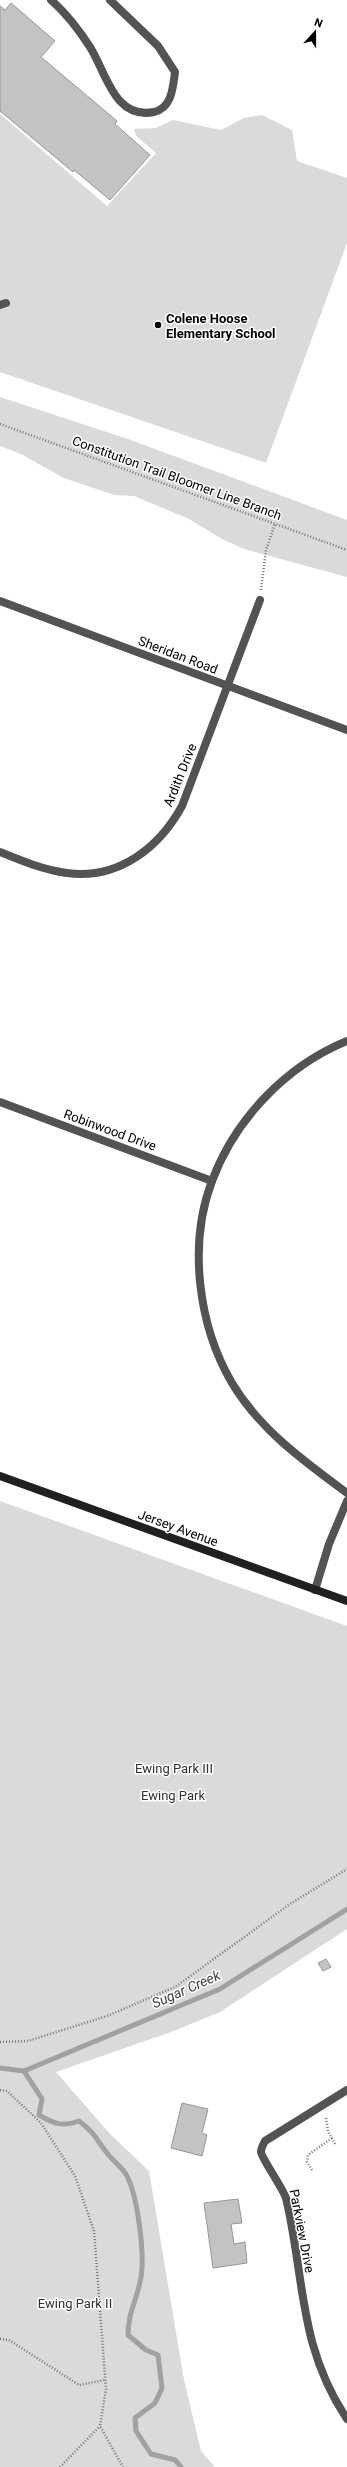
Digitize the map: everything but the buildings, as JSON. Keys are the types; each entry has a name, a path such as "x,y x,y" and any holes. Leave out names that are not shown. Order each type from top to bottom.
{"street":[{"path":"51,0 64,12 90,48 106,83 124,106 144,114 159,111 172,97 175,72 158,46 110,0"},
{"name":"Ardith Drive","path":"0,852 34,865 67,873 81,874 107,870 122,864 152,846 172,823 182,806 226,686 260,600"},
{"name":"Sheridan Road","path":"0,601 347,730"},
{"path":"347,1041 326,1050 271,1090 244,1121 212,1181 203,1219 200,1267 204,1316 222,1363 232,1383 266,1428 287,1447 347,1493"},
{"name":"Robinwood Drive","path":"0,1102 212,1181"},
{"name":"Jersey Avenue","path":"0,1476 347,1601"},
{"path":"315,1590 329,1544 347,1501"},
{"name":"Parkview Drive","path":"347,2090 265,2141 261,2153 282,2186 286,2198 311,2344 329,2390 347,2419"}],"path":[{"name":"Constitution Trail Bloomer Line Branch","path":"0,424 347,550"},
{"path":"260,600 266,550 275,524"},
{"path":"0,2042 36,2039 107,2016 175,1987 290,1904 347,1869"},
{"path":"0,2090 7,2091 41,2123 75,2176 94,2231 106,2389 100,2426 60,2467"},
{"path":"319,2107 326,2119 328,2131 335,2144"},
{"path":"312,2170 307,2162 308,2155 332,2138"},
{"path":"0,2338 9,2340 79,2385 106,2380"},
{"path":"100,2426 124,2467"}],"green space":[{"path":"0,114 107,206 156,153 136,136 134,129 156,128 173,120 221,130 244,118 262,115 292,130 297,161 347,178 347,243 266,463 0,372"},
{"path":"0,397 128,439 347,520 347,577 244,549 222,539 189,519 134,496 114,495 64,478 21,454 0,446"},
{"name":"Ewing Park","path":"0,1501 347,1626 347,1929 220,2012 171,2032 56,2072 110,2134 149,2171 184,2380 201,2451 215,2467 0,2467"}],"waterway":[{"name":"Sugar Creek","path":"0,2068 24,2071 220,1989 347,1909"},
{"name":"Sugar Creek","path":"24,2071 42,2099 39,2115 58,2124 68,2124 79,2121 92,2133 109,2156 123,2170 131,2186 138,2213 142,2272 128,2327 128,2335 146,2350 158,2355 162,2388 155,2403 135,2418 136,2431 151,2454 175,2460 181,2467"}],"place":[{"name":"Colene Hoose Elementary School","path":"158,325"}],"park label":[{"name":"Ewing Park III","path":"174,1768"},
{"name":"Ewing Park II","path":"75,2303"}]}
